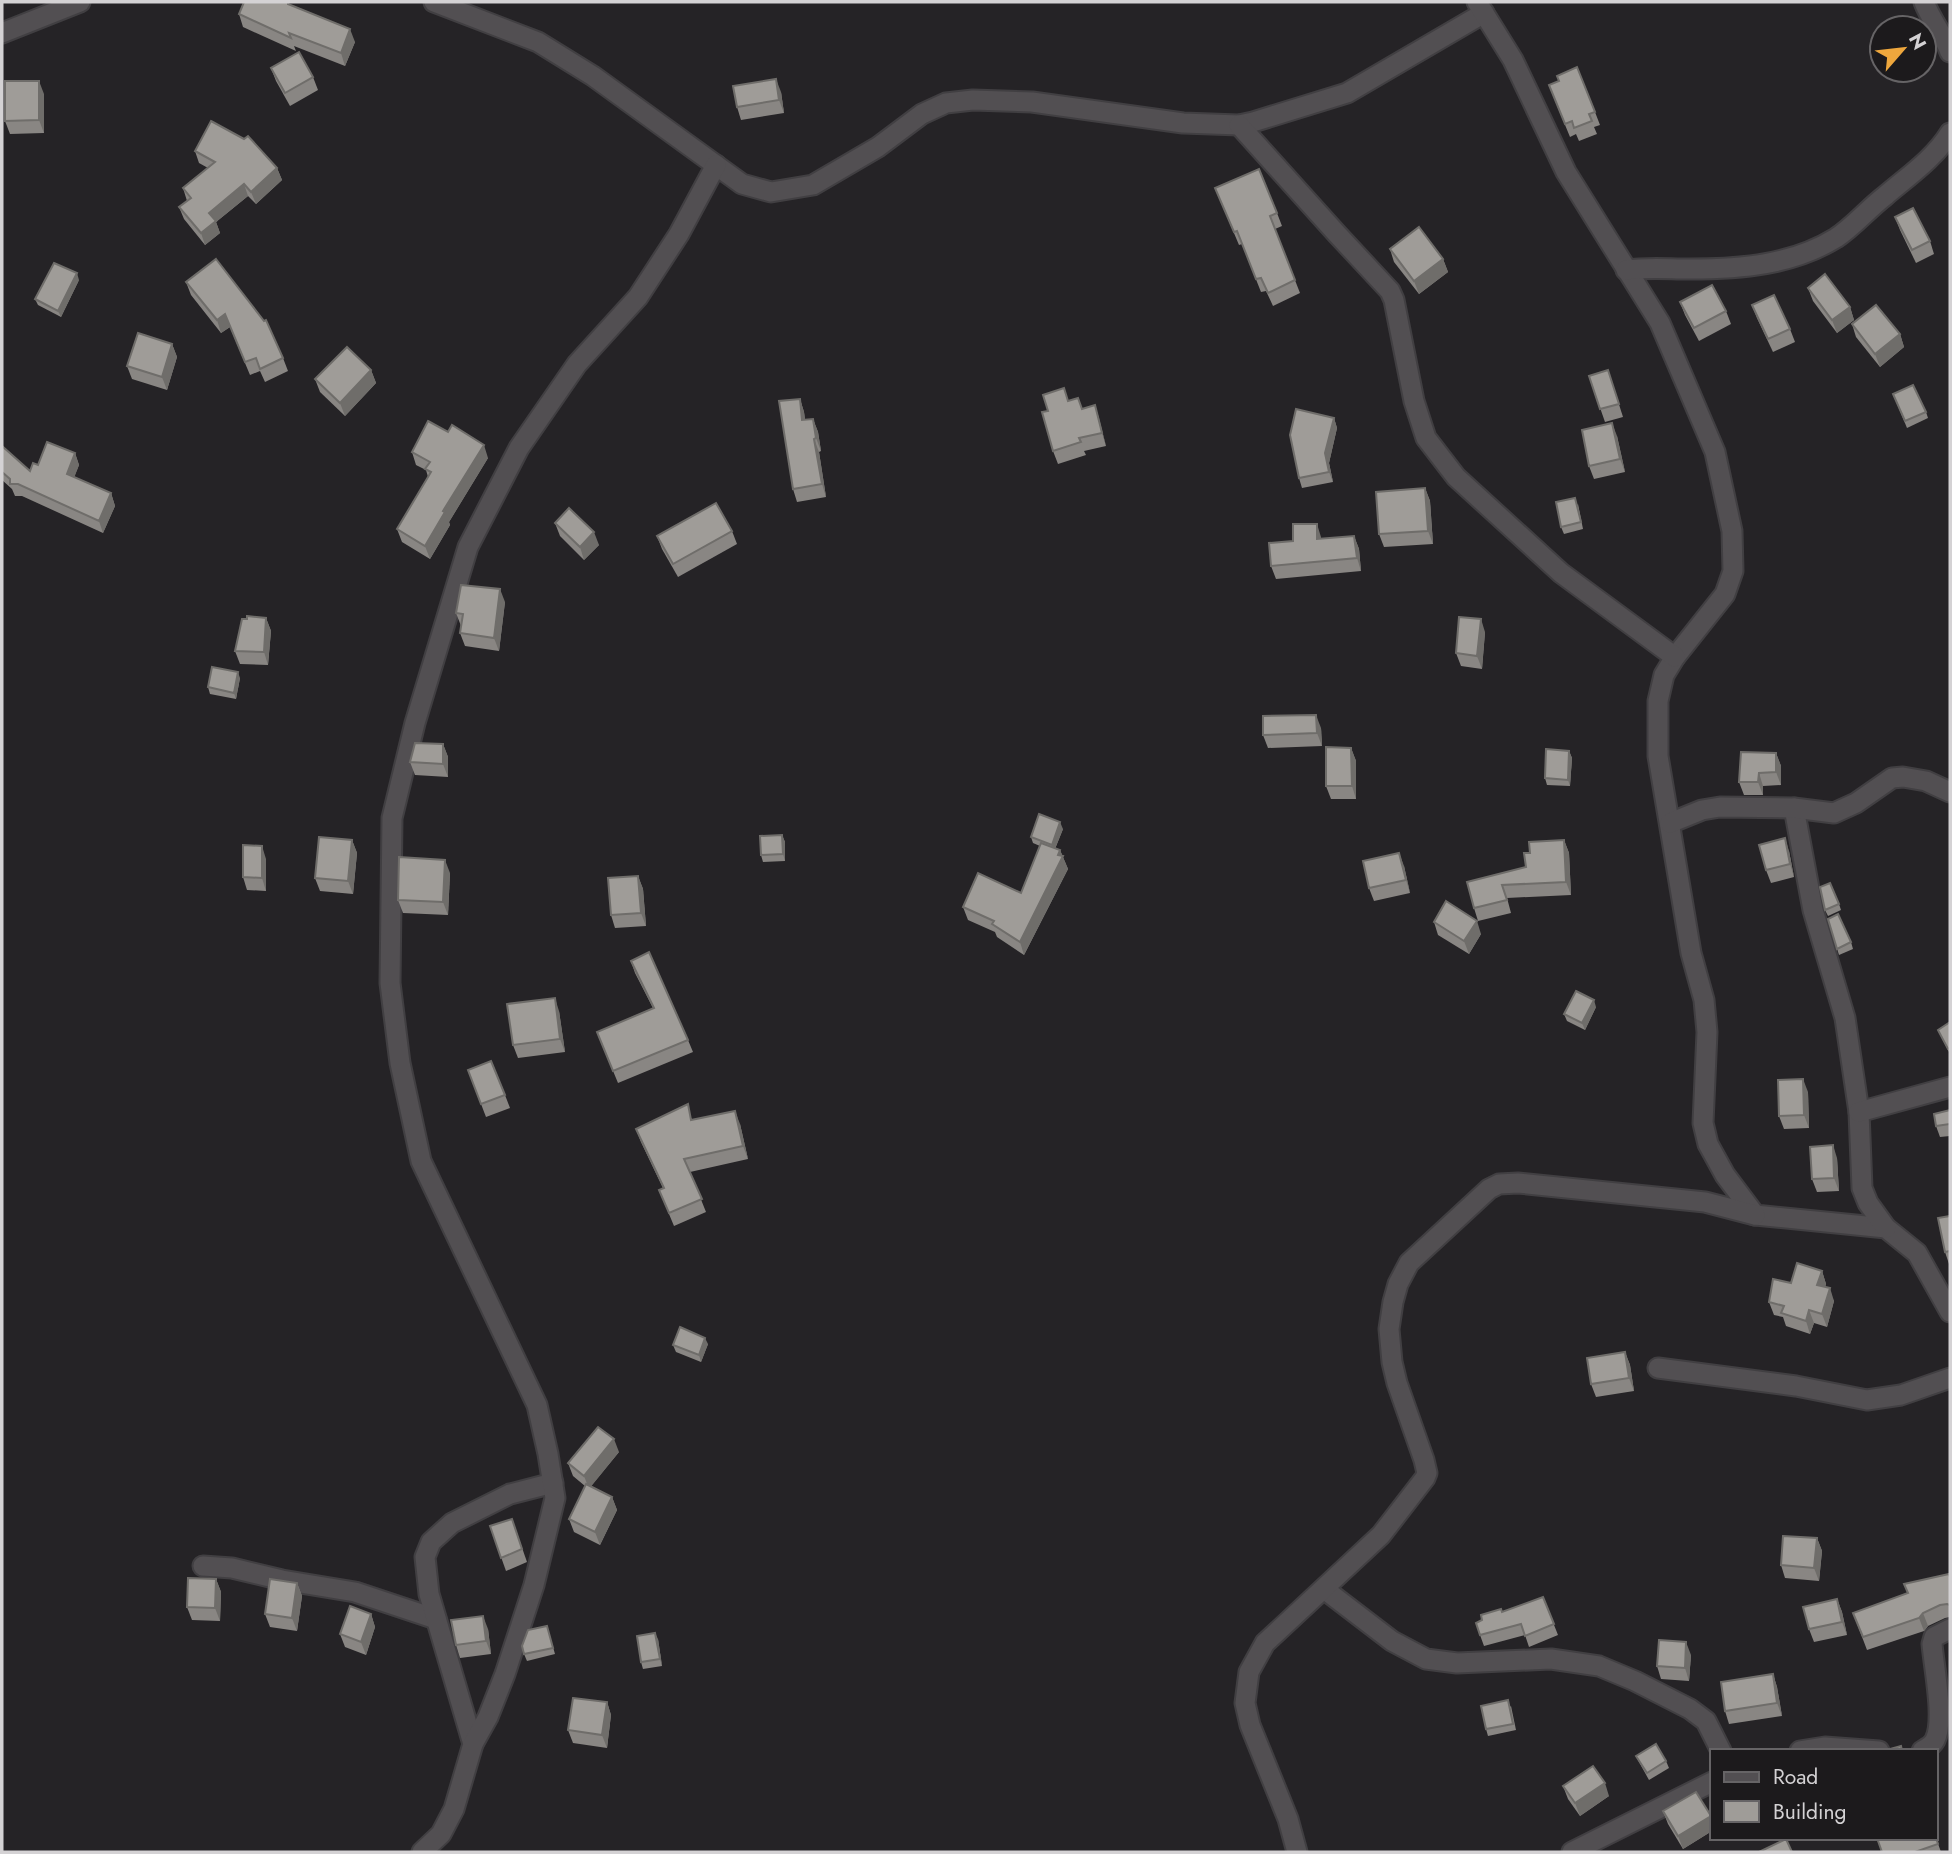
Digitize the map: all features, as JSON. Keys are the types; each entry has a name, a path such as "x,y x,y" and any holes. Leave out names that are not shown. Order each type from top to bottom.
{"street":[{"path":"2,33 80,2"},
{"path":"434,2 538,43 593,76 742,184 771,192 813,184 878,147 922,114 946,103 973,100 1032,102 1184,123 1239,125 1347,93 1480,7 1513,60 1566,172 1660,323 1715,453 1732,531 1733,571 1725,594 1664,675 1658,701 1658,755 1691,953 1704,1000 1707,1032 1703,1123 1708,1144 1725,1175 1755,1215"},
{"path":"1924,2 1950,52"},
{"path":"1239,125 1390,291 1414,401 1426,438 1456,477 1561,573 1675,657"},
{"path":"1626,270 1757,265 1782,262 1815,249 1838,236 1927,161 1950,133"},
{"path":"422,1852 441,1834 454,1809 472,1744 488,1717 505,1674 534,1585 555,1498 537,1405 421,1161 400,1063 390,983 392,818 415,723 468,547 519,448 577,364 638,297 679,234 716,165"},
{"path":"1670,823 1702,810 1720,807 1794,808 1834,813 1856,803 1892,778 1926,781 1950,792"},
{"path":"1794,808 1813,910 1845,1018 1858,1112 1862,1188 1868,1203 1886,1227 1917,1253 1950,1312"},
{"path":"1858,1112 1950,1087"},
{"path":"1297,1852 1288,1819 1250,1725 1245,1703 1249,1672 1265,1643 1381,1535 1427,1473 1396,1383 1389,1329 1398,1284 1409,1263 1489,1189 1499,1184 1518,1183 1704,1202 1755,1215 1886,1227"},
{"path":"1658,1368 1796,1386 1867,1400 1901,1395 1950,1378"},
{"path":"472,1744 429,1594 425,1556 431,1542 452,1523 510,1494 553,1483"},
{"path":"203,1566 355,1592 436,1619"},
{"path":"1324,1589 1392,1641 1426,1659 1457,1663 1551,1659 1599,1666 1690,1709 1706,1721 1720,1749"},
{"path":"1925,1749 1935,1739 1940,1722 1931,1644 1934,1637 1950,1629"},
{"path":"1810,1749 1825,1746 1857,1749"},
{"path":"1572,1852 1710,1783"}],"building":[{"path":"244,2 288,2 350,29 341,53 289,33 291,38 239,14"},
{"path":"299,52 313,77 285,93 271,68"},
{"path":"1577,67 1595,112 1589,114 1592,121 1574,128 1572,121 1565,124 1549,85 1559,81 1557,76"},
{"path":"776,79 779,100 737,107 733,86"},
{"path":"5,81 39,81 39,120 5,121"},
{"path":"211,121 244,139 248,136 277,168 251,192 244,184 209,213 216,221 201,233 179,207 191,198 183,188 215,162 195,151"},
{"path":"1259,169 1277,213 1270,216 1295,280 1268,293 1261,278 1256,279 1237,231 1234,232 1215,188"},
{"path":"1913,208 1930,241 1912,250 1895,217"},
{"path":"1419,227 1443,259 1414,281 1390,249"},
{"path":"216,259 264,321 266,320 283,358 260,369 256,358 245,362 225,314 217,320 186,282"},
{"path":"54,263 77,273 58,311 35,299"},
{"path":"1825,274 1850,307 1832,320 1808,288"},
{"path":"1712,285 1726,311 1694,328 1680,302"},
{"path":"1774,295 1790,329 1768,339 1752,305"},
{"path":"1876,305 1900,334 1875,354 1852,324"},
{"path":"138,333 172,344 162,377 127,366"},
{"path":"347,347 371,370 340,403 315,379"},
{"path":"1608,370 1619,404 1600,409 1589,376"},
{"path":"1913,385 1926,412 1905,421 1893,394"},
{"path":"1064,388 1068,401 1078,398 1082,409 1095,405 1102,433 1079,438 1081,442 1053,451 1042,412 1048,411 1043,395"},
{"path":"800,399 802,420 813,419 822,484 793,489 779,401"},
{"path":"1296,409 1334,418 1325,453 1329,472 1299,478 1290,435"},
{"path":"428,421 448,432 452,425 484,445 443,511 445,512 425,546 397,529 431,472 425,469 430,462 412,452"},
{"path":"1612,423 1620,459 1589,466 1582,430"},
{"path":"47,442 75,453 67,474 111,493 99,521 18,484 10,484 10,479 2,472 2,446 30,471 33,463 38,465"},
{"path":"1425,488 1428,531 1379,534 1376,492"},
{"path":"1575,498 1581,522 1561,527 1556,502"},
{"path":"716,503 732,531 673,564 657,536"},
{"path":"569,508 594,532 580,547 555,523"},
{"path":"1293,524 1317,524 1317,539 1354,536 1357,558 1271,566 1269,543 1293,541"},
{"path":"461,585 500,589 494,638 460,633 463,614 456,613"},
{"path":"247,616 266,618 264,652 235,651 242,619 247,619"},
{"path":"1459,617 1481,619 1477,656 1456,653"},
{"path":"212,667 238,672 234,693 208,687"},
{"path":"1316,715 1317,733 1263,735 1263,716"},
{"path":"415,743 443,744 443,764 410,762"},
{"path":"1326,747 1351,748 1352,786 1326,786"},
{"path":"1546,749 1569,751 1568,780 1545,778"},
{"path":"1741,752 1776,753 1776,772 1759,773 1758,782 1739,782"},
{"path":"1039,814 1060,822 1052,845 1031,837"},
{"path":"782,835 783,854 761,855 760,836"},
{"path":"319,837 352,840 348,881 315,878"},
{"path":"1785,838 1790,864 1766,870 1759,845"},
{"path":"1564,840 1566,882 1502,885 1507,900 1474,908 1467,882 1526,867 1524,853 1530,853 1529,842"},
{"path":"1041,843 1060,850 1058,855 1063,856 1020,942 992,924 994,921 963,907 978,873 1021,893"},
{"path":"243,845 262,846 262,878 243,877"},
{"path":"1399,853 1406,880 1369,888 1363,861"},
{"path":"399,857 445,860 443,902 398,900"},
{"path":"638,876 641,913 611,915 608,878"},
{"path":"1830,883 1839,904 1825,910 1820,887"},
{"path":"1446,901 1477,921 1464,941 1434,922"},
{"path":"1838,914 1851,942 1837,949 1828,919"},
{"path":"649,952 688,1040 613,1071 597,1032 654,1008 631,961"},
{"path":"1576,991 1594,1000 1582,1023 1564,1014"},
{"path":"555,998 560,1039 513,1045 507,1004"},
{"path":"1950,1022 1950,1048 1948,1049 1938,1030"},
{"path":"491,1061 505,1095 481,1104 468,1070"},
{"path":"1803,1079 1804,1115 1779,1116 1778,1080"},
{"path":"688,1104 691,1120 735,1111 743,1146 684,1159 702,1199 669,1213 659,1190 664,1188 636,1129"},
{"path":"1950,1110 1950,1124 1936,1126 1934,1114"},
{"path":"1833,1145 1834,1178 1812,1179 1810,1147"},
{"path":"1950,1216 1950,1251 1945,1252 1938,1218"},
{"path":"1797,1263 1822,1271 1817,1285 1830,1288 1822,1314 1809,1310 1806,1321 1781,1313 1784,1306 1769,1302 1773,1279 1791,1283"},
{"path":"680,1327 705,1338 699,1355 673,1345"},
{"path":"1625,1352 1629,1378 1591,1384 1587,1358"},
{"path":"598,1427 614,1439 584,1476 568,1463"},
{"path":"586,1484 612,1497 595,1532 569,1519"},
{"path":"512,1519 522,1549 501,1558 490,1526"},
{"path":"1783,1536 1817,1538 1814,1568 1781,1565"},
{"path":"1949,1574 1950,1605 1940,1605 1923,1613 1919,1618 1863,1637 1853,1613 1908,1593 1904,1584"},
{"path":"188,1578 216,1579 215,1608 187,1607"},
{"path":"270,1579 297,1583 292,1618 265,1614"},
{"path":"1543,1597 1554,1624 1525,1636 1521,1624 1480,1635 1476,1623 1482,1620 1481,1615 1501,1609 1502,1612"},
{"path":"1837,1599 1842,1622 1809,1629 1803,1607"},
{"path":"350,1606 371,1614 361,1642 340,1634"},
{"path":"483,1616 486,1641 456,1645 451,1620"},
{"path":"547,1626 553,1648 524,1654 522,1646 528,1630"},
{"path":"655,1633 660,1659 641,1662 637,1636"},
{"path":"1659,1640 1686,1642 1685,1668 1657,1666"},
{"path":"1773,1674 1777,1703 1725,1711 1721,1682"},
{"path":"573,1698 607,1702 602,1735 568,1730"},
{"path":"1508,1700 1513,1724 1486,1729 1481,1706"},
{"path":"1656,1744 1666,1761 1647,1773 1636,1756"},
{"path":"1593,1766 1605,1783 1575,1803 1563,1786"},
{"path":"1696,1792 1710,1817 1678,1836 1663,1811"},
{"path":"1786,1840 1792,1852 1759,1852"},
{"path":"1878,1840 1937,1840 1938,1844 1915,1852 1882,1852"}]}
